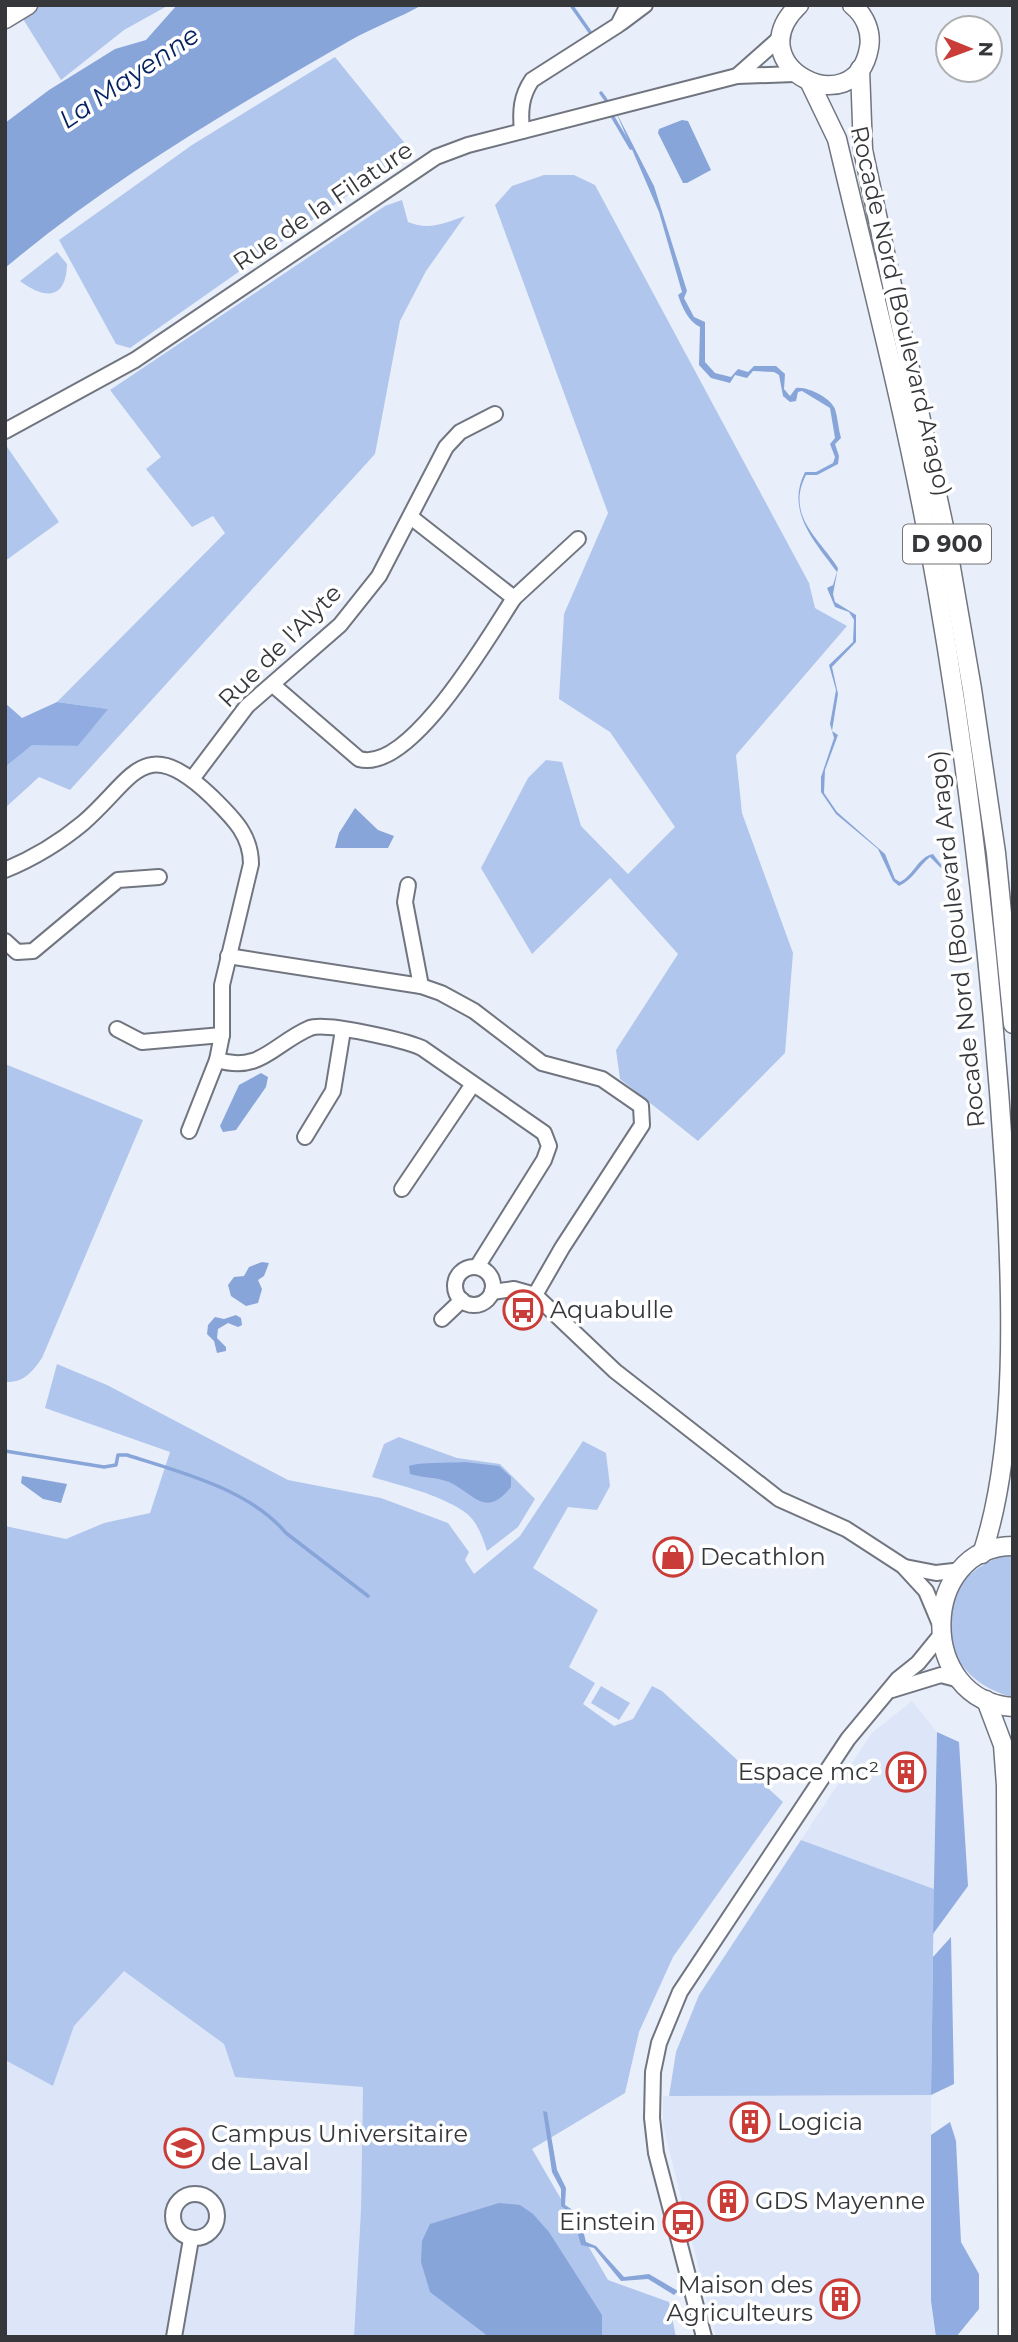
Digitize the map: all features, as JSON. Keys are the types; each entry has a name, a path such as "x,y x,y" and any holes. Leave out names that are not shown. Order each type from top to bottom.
{"main road":[{"path":"5,19 28,5"},
{"path":"852,5 867,13"},
{"path":"781,37 792,8"},
{"name":"Rocade Nord (Boulevard Arago)","path":"867,13 870,46 860,69 863,150 943,527 972,689 996,853 1013,1024"},
{"name":"Rocade Nord (Boulevard Arago)","path":"781,37 782,51 803,79 838,139 931,557 979,858 996,1040 1011,1315 1007,1456 1002,1493 982,1554"},
{"path":"803,79 837,84 860,69"},
{"path":"1013,1545 982,1554 962,1570 946,1594 940,1629 943,1652 960,1680 986,1700 1013,1707"},
{"path":"986,1700 1003,1745 1006,1785 1008,2337"}],"street":[{"path":"618,25 628,5"},
{"path":"522,131 520,109 532,79 645,5"},
{"name":"Rue de la Filature","path":"737,76 781,37"},
{"name":"Rue de la Filature","path":"5,431 135,360 410,172 436,157 522,131 737,76 803,79"},
{"name":"Rue de l'Alyte","path":"192,779 247,706 340,625 379,576 412,518 446,447 460,432 495,414"},
{"path":"412,518 514,598"},
{"path":"272,685 359,759 370,762 384,759 410,740 437,711 514,598 578,540"},
{"path":"5,870 36,858 84,822 130,773 150,766 170,766 192,779 237,822 251,848 246,891 222,985 222,1035 217,1060 189,1132"},
{"path":"5,942 17,951 33,951 118,880 159,877"},
{"path":"408,884 405,902 421,986"},
{"path":"228,956 421,986 442,993 474,1012 542,1062 602,1079 641,1106 642,1125 562,1248 535,1295"},
{"path":"217,1060 236,1066 252,1063 312,1027 404,1041 422,1048 544,1133 549,1146 544,1160 477,1267 465,1269 456,1279 456,1291 462,1300 480,1304 492,1292 514,1289 535,1295 615,1371 779,1499 846,1529 903,1566 926,1591 940,1629 848,1739 680,1992 659,2043 653,2072 652,2118 656,2153 704,2337"},
{"path":"117,1029 142,1042 222,1035"},
{"path":"305,1137 333,1091 343,1030"},
{"path":"402,1189 473,1084"},
{"path":"477,1267 491,1279 492,1292"},
{"path":"442,1319 462,1300"},
{"path":"903,1566 936,1573 962,1570"},
{"path":"878,1703 893,1689 911,1682 941,1675 960,1680"},
{"path":"174,2337 191,2239"}],"shaded area":[{"path":"40,5 169,5 124,30 61,80 23,19"},
{"path":"335,57 411,151 130,348 116,344 59,240 192,145"},
{"path":"544,175 574,175 595,185 809,583 815,608 847,626 736,755 742,813 793,953 785,1053 698,1141 620,1079 616,1050 678,954 610,878 532,954 481,868 528,778 546,760 562,762 581,826 628,874 675,827 610,732 559,699 564,614 608,513 495,205 512,186"},
{"path":"402,200 408,222 416,225 437,225 465,216 426,271 400,321 375,454 70,790 39,777 5,808 5,767 32,744 78,746 107,709 57,702 225,533 213,516 192,527 146,469 161,457 110,390 385,206"},
{"path":"57,252 67,264 63,285 58,290 45,293 20,281"},
{"path":"5,444 59,522 5,561"},
{"path":"57,702 108,709 78,746 32,745 5,767 5,703 22,718"},
{"path":"5,1064 143,1120 42,1358 31,1372 12,1382 5,1382"},
{"path":"57,1364 107,1385 288,1480 381,1498 448,1523 469,1552 465,1560 474,1574 520,1536 583,1441 606,1453 610,1486 597,1510 568,1507 533,1568 598,1610 569,1667 595,1683 583,1704 614,1726 633,1719 652,1686 662,1691 783,1802 673,1957 639,2032 625,2093 532,2149 608,2280 669,2302 676,2337 354,2337 361,2209 363,2087 235,2077 224,2044 124,1971 74,2026 53,2086 5,2060 5,1526 66,1539 104,1523 150,1513 170,1452 45,1408"},
{"path":"399,1437 457,1458 500,1464 535,1499 518,1527 487,1551 470,1516 456,1506 408,1487 372,1477 384,1444"},
{"path":"1013,1554 1013,1697 985,1686 965,1668 953,1647 948,1624 953,1601 965,1580 985,1564"},
{"path":"601,1686 630,1703 619,1720 591,1703"},
{"path":"912,1701 937,1732 934,1889 801,1840 872,1733"},
{"path":"937,1732 959,1742 968,1886 933,1934"},
{"path":"801,1840 934,1889 931,2095 669,2096 676,2052 699,1995"},
{"path":"951,1937 954,2084 931,2095 933,1957"},
{"name":"Campus Universitaire de Laval","path":"124,1970 224,2044 235,2077 363,2087 361,2209 354,2337 5,2337 5,2060 53,2086 74,2026"},
{"path":"931,2095 931,2301 936,2337 716,2337 663,2124 663,2096"},
{"path":"950,2122 956,2141 961,2242 979,2274 979,2309 956,2337 936,2337 931,2301 931,2135"}],"water":[{"name":"La Mayenne","path":"177,5 422,5 351,40 173,146 45,235 5,268 5,123 49,90 115,49 146,40"},
{"path":"615,110 654,186 687,291 684,298 694,317 705,322 705,362 715,373 731,377 738,369 748,372 754,366 776,366 785,374 784,389 790,396 796,388 806,389 824,397 835,409 841,438 835,444 839,456 838,464 817,475 806,475 800,503 807,526 838,568 833,594 835,602 856,615 856,642 832,667 838,694 832,731 830,724 836,690 829,665 853,642 854,620 849,612 835,607 827,588 833,585 837,572 805,525 801,513 798,500 805,472 816,472 833,463 835,457 830,444 835,438 830,408 802,391 798,392 796,401 790,402 783,396 779,375 774,372 753,371 747,378 735,375 730,383 711,378 699,365 700,327 684,309 678,295 682,292 659,212"},
{"path":"682,120 688,121 711,170 687,183 683,183 658,133 659,129"},
{"path":"832,731 838,735 825,770 824,793 837,812 885,854 895,879 900,882 923,859 933,854 952,879 930,857 899,886 893,881 878,849 836,814 821,792 821,777 834,738"},
{"path":"355,808 378,830 394,836 388,848 335,848 339,833"},
{"path":"261,1073 268,1077 266,1087 236,1130 223,1132 220,1126 239,1085"},
{"path":"262,1262 269,1263 264,1276 258,1280 262,1289 258,1303 246,1306 231,1296 228,1285 234,1277 244,1276 249,1267"},
{"path":"236,1315 241,1318 242,1325 238,1327 228,1323 218,1329 217,1338 226,1347 226,1351 217,1353 214,1341 207,1334 208,1325 215,1317 224,1319"},
{"path":"465,1462 499,1466 511,1477 511,1487 502,1496 487,1503 449,1482 410,1474 409,1466"},
{"path":"22,1476 67,1484 61,1503 43,1499 21,1483"},
{"path":"543,2111 547,2112 557,2170 566,2188 565,2205 579,2214 586,2242 596,2246 624,2277 649,2274 678,2291 674,2295 648,2279 621,2281 594,2248 581,2245 573,2216 561,2206 561,2189 552,2172"},
{"path":"499,2203 520,2205 533,2214 549,2232 602,2315 602,2337 489,2337 430,2292 421,2262 422,2241 430,2224"}],"waterway":[{"path":"571,5 590,32"},
{"path":"601,93 606,100"},
{"path":"611,114 631,148"},
{"path":"5,1451 104,1467 116,1465 118,1455 127,1455 212,1484 253,1505 368,1596"}],"place":[{"name":"Aquabulle","path":"523,1310"},
{"name":"Decathlon","path":"673,1557"},
{"name":"Espace mc²","path":"906,1772"},
{"name":"Logicia","path":"750,2122"},
{"name":"Campus Universitaire de Laval","path":"184,2148"},
{"name":"GDS Mayenne","path":"728,2201"},
{"name":"Einstein","path":"683,2222"},
{"name":"Maison des Agriculteurs","path":"840,2299"}]}
